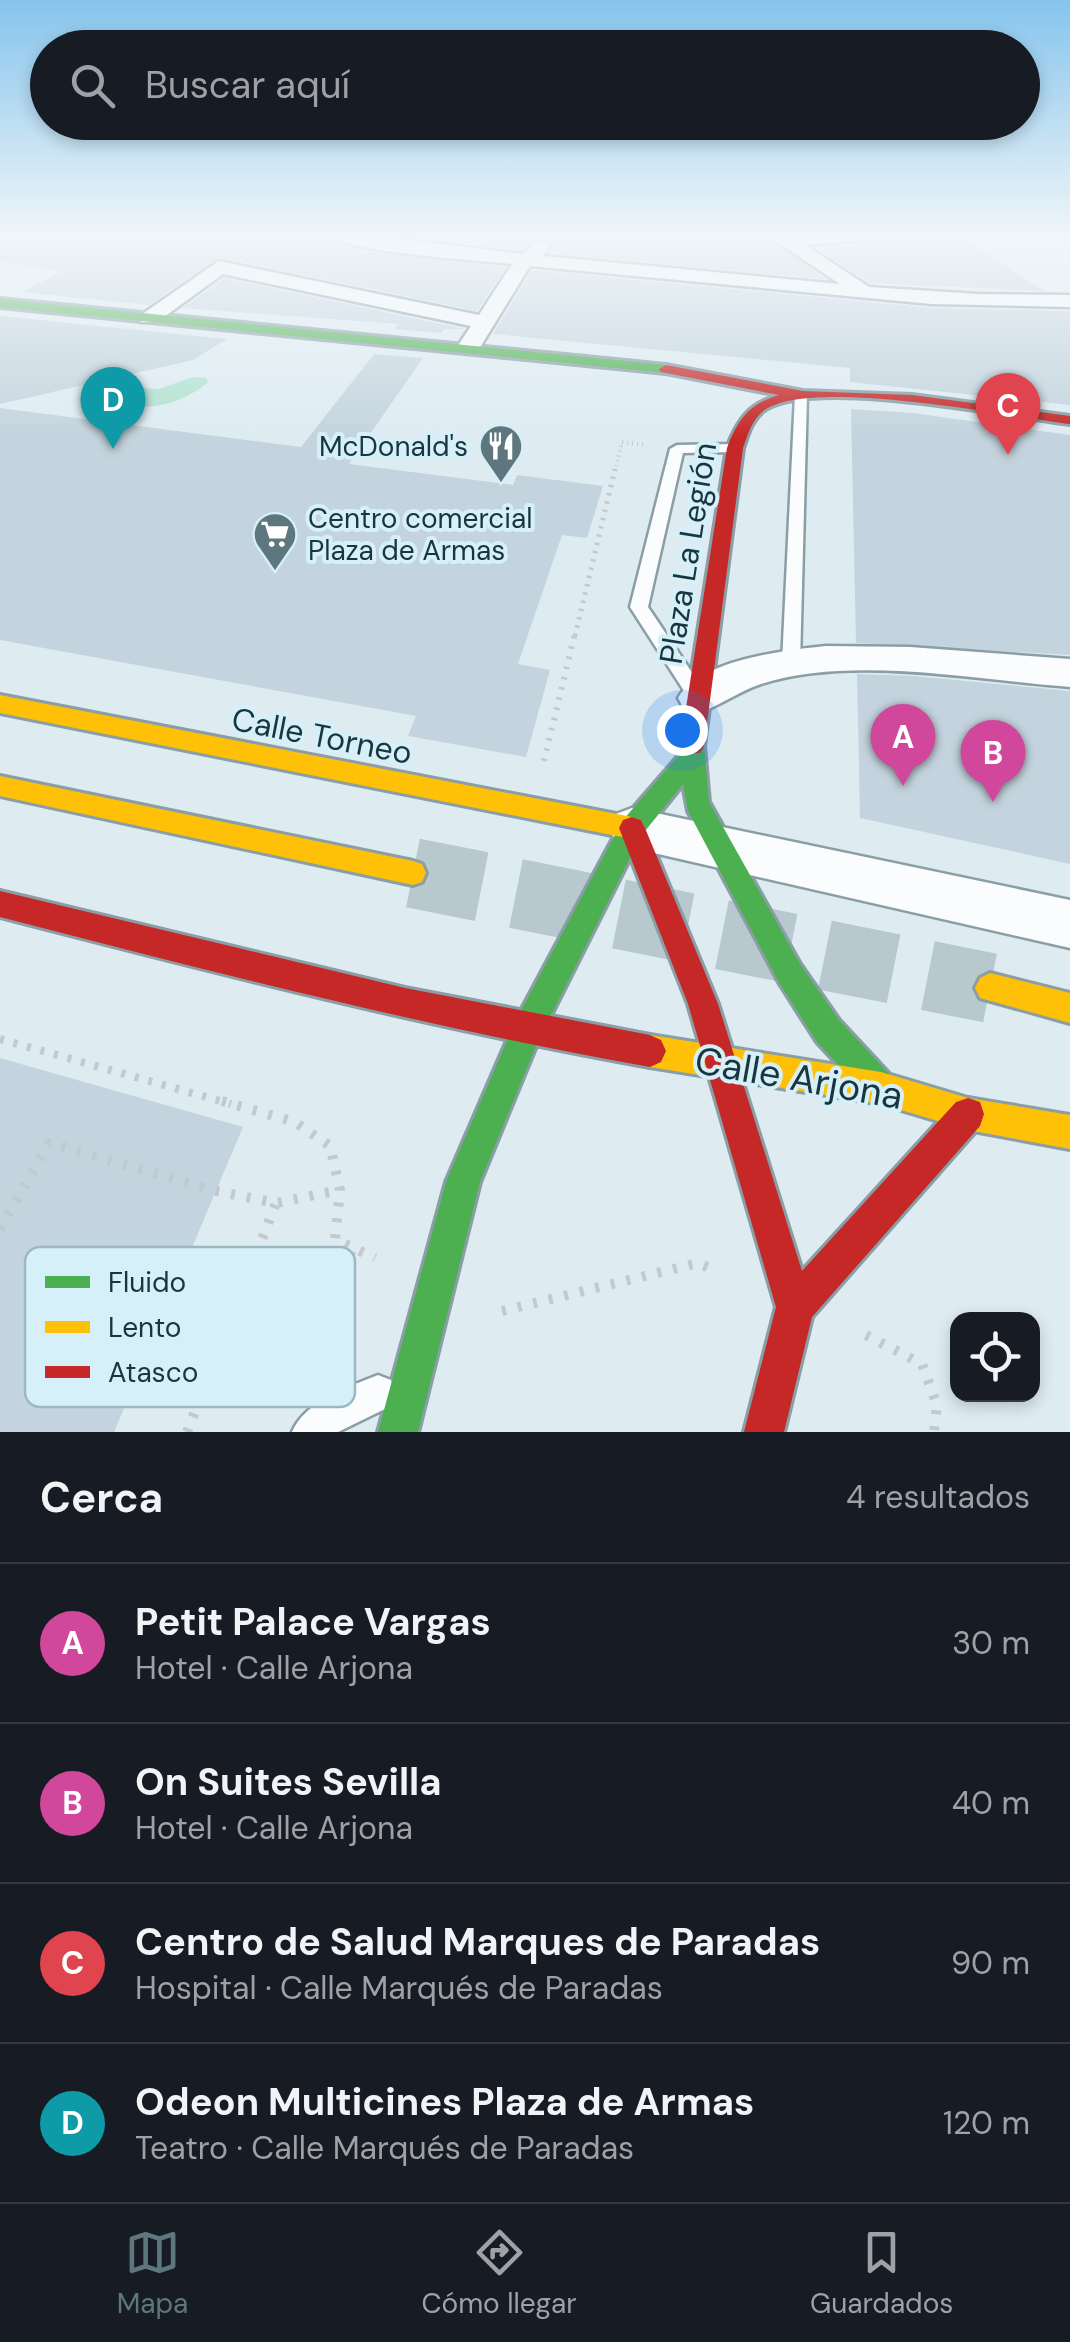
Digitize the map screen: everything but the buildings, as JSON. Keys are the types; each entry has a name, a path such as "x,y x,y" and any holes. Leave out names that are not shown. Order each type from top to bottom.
{"main road":[{"path":"0,304 675,370 800,396 856,397 1070,420"},
{"name":"Plaza La Legión","path":"690,759 735,448 743,422 758,407 774,398 800,396"},
{"name":"Calle Torneo","path":"0,704 632,828"},
{"path":"398,1432 462,1182 526,1032 632,828 668,790 690,759"},
{"path":"690,759 697,802 809,1003 828,1031 882,1088"},
{"path":"0,786 413,873"},
{"path":"632,828 654,876 724,1066 795,1307"},
{"path":"0,904 526,1032"},
{"path":"990,988 1070,1008"},
{"name":"Calle Arjona","path":"526,1032 882,1088 968,1114 1070,1132"},
{"path":"764,1432 795,1307 968,1114"}],"street":[{"path":"149,318 169,303"},
{"path":"392,303 486,323"},
{"path":"469,348 498,303"},
{"path":"698,698 752,672 791,663 859,660 1070,673"},
{"path":"632,828 1070,924"}],"lane":[{"path":"791,663 800,396"},
{"path":"698,698 639,607 677,450 735,448"},
{"path":"355,1404 412,1376"},
{"path":"310,1432 350,1407"}],"path":[{"path":"0,1039 295,1122 330,1146 340,1190 336,1238 348,1247"},
{"path":"0,1229 49,1143 216,1191 276,1202 340,1190"},
{"path":"259,1247 276,1202"},
{"path":"355,1251 377,1259"},
{"path":"505,1312 698,1263"},
{"path":"882,1342 922,1364 937,1405 934,1432"},
{"path":"187,1432 197,1407"}],"green space":[{"path":"193,377 206,378 208,382 165,404 141,406 119,399 136,388 159,389"}],"tunnel":[{"path":"413,873 990,988"}],"traffic: fast":[{"path":"0,303 666,369"},
{"path":"692,746 697,803 790,974 828,1031 881,1088"},
{"path":"398,1432 463,1182 527,1031 632,828 690,759"}],"traffic: slow":[{"path":"0,704 632,828"},
{"path":"0,786 413,873"},
{"path":"990,988 1070,1008"},
{"path":"650,1051 881,1088 968,1114 1070,1132"}],"traffic: jam":[{"path":"666,369 801,395"},
{"path":"692,746 735,448 753,412 764,404 788,397 865,395 1070,420"},
{"path":"632,828 703,1004 795,1307"},
{"path":"0,904 405,1003 650,1051"},
{"path":"764,1432 795,1307 968,1114"}],"place":[{"name":"Odeon Multicines Plaza de Armas","path":"113,449"},
{"name":"Centro de Salud Marques de Paradas","path":"1008,455"},
{"name":"McDonald's","path":"501,484"},
{"name":"Centro comercial Plaza de Armas","path":"275,572"},
{"name":"Petit Palace Vargas","path":"903,786"},
{"name":"On Suites Sevilla","path":"993,802"}]}
